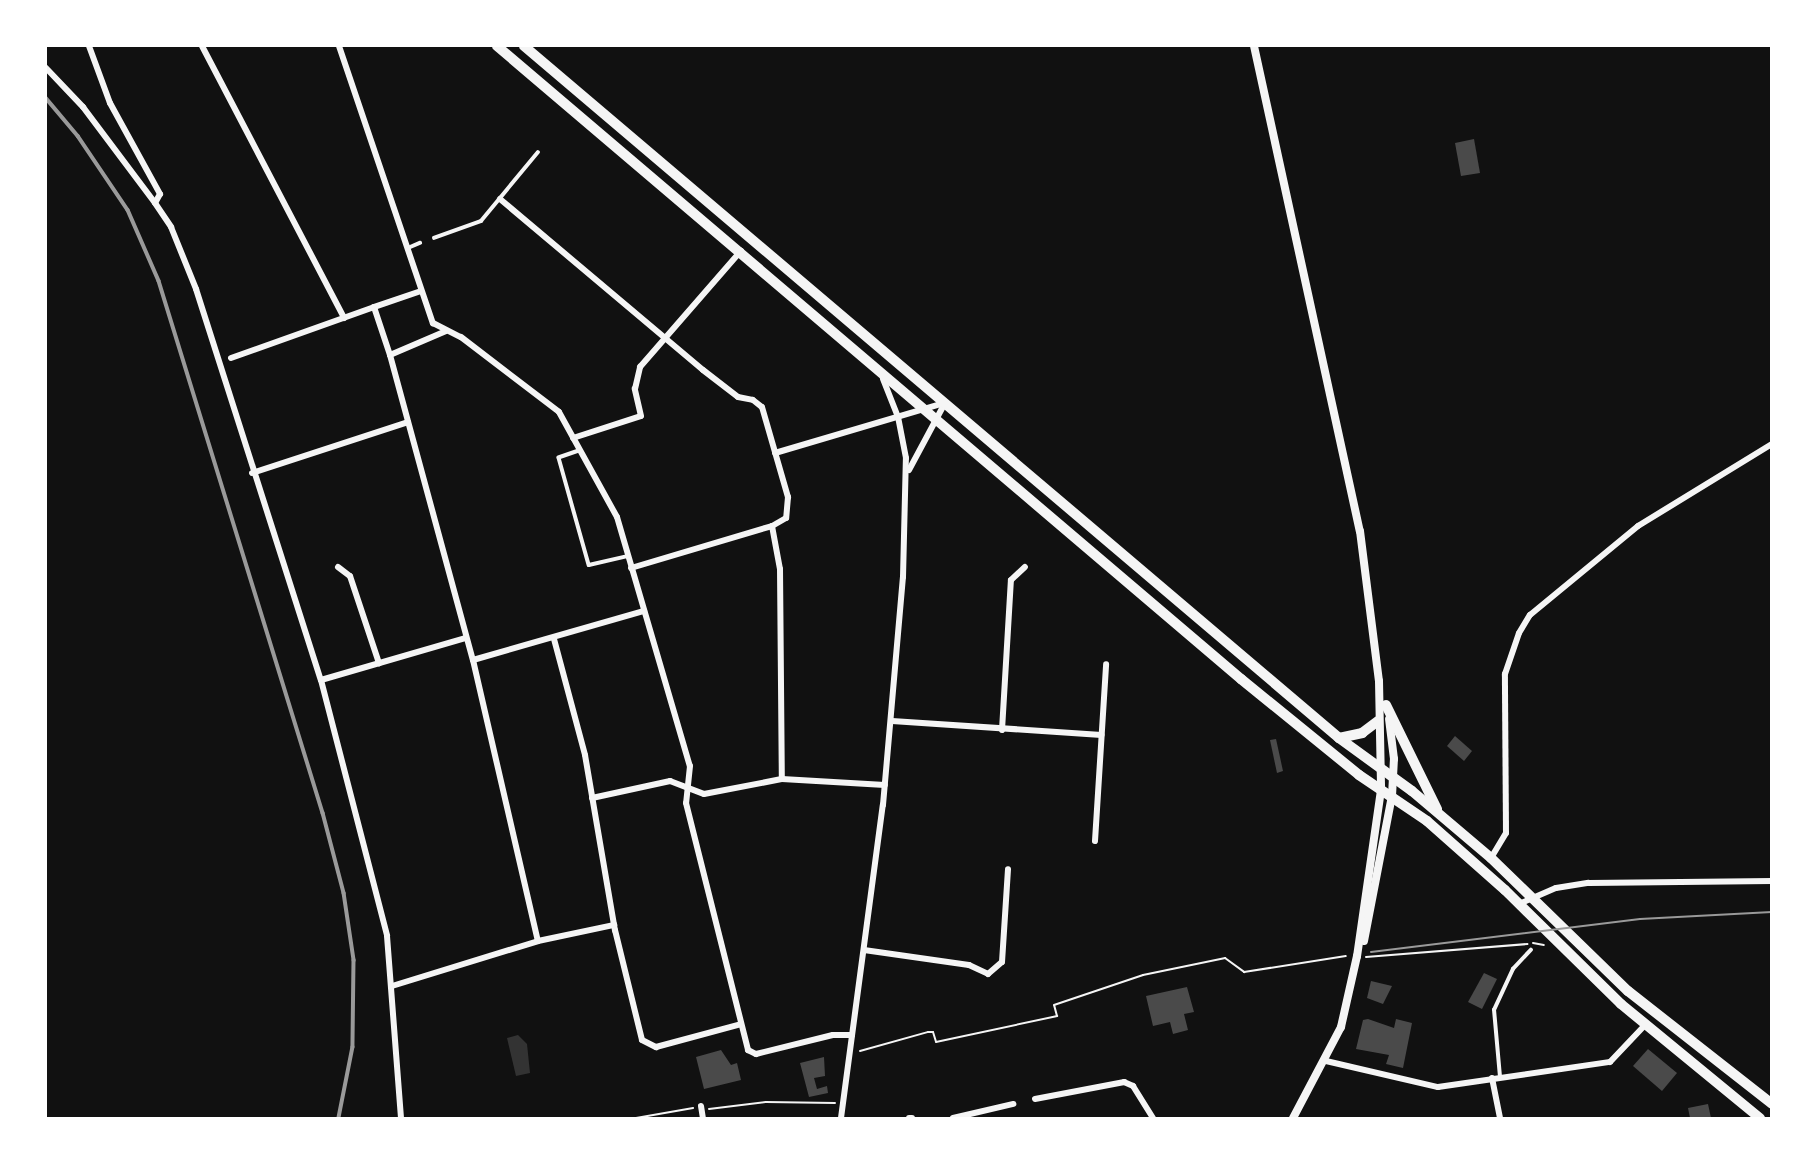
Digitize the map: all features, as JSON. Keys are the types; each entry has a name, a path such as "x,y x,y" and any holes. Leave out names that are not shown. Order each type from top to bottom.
{"main road":[{"path":"497,46 878,367 936,420 1241,679 1386,793 1519,904 1645,1025 1751,1114 1760,1118"},
{"path":"524,46 1339,738 1440,814 1544,907 1628,991 1772,1104"},
{"path":"1241,679 1254,666"},
{"path":"1385,705 1440,814"},
{"path":"1339,738 1362,733 1378,720"},
{"path":"1735,1074 1772,1096"}],"street":[{"path":"89,46 110,103 160,194 155,203"},
{"path":"202,46 344,318"},
{"path":"339,46 433,323 500,365 559,412 617,517 690,766 686,803 748,1050 754,1054 833,1035 852,1035"},
{"path":"1254,46 1360,531 1379,681 1394,746 1393,779 1386,793 1342,1027 1293,1118"},
{"path":"46,68 83,107 155,203 171,227 196,289 252,472 321,680 387,936 401,1118"},
{"path":"500,199 738,397 753,400 761,407 788,498 786,519 772,526 631,568"},
{"path":"573,438 637,420 641,411 635,376 741,251"},
{"path":"231,358 421,291"},
{"path":"374,307 390,355 473,660 538,941"},
{"path":"390,355 446,331"},
{"path":"841,1118 892,721 907,475 898,417 878,367"},
{"path":"775,453 945,403"},
{"path":"907,475 917,447 945,403"},
{"path":"252,472 408,422"},
{"path":"1491,858 1506,833 1505,674 1519,633 1530,615 1638,526 1772,443"},
{"path":"772,526 780,569 782,779"},
{"path":"338,567 351,576 379,663"},
{"path":"1002,730 1011,580 1025,567"},
{"path":"473,660 645,611"},
{"path":"321,680 467,639"},
{"path":"554,639 571,695 614,925 641,1037 652,1047 741,1024"},
{"path":"1095,841 1106,664"},
{"path":"1379,681 1378,720 1386,793"},
{"path":"892,721 1102,735"},
{"path":"592,798 670,781 704,794 782,779 885,785"},
{"path":"864,950 969,965 988,974 1002,962 1008,869"},
{"path":"1519,904 1556,888 1589,883 1772,881"},
{"path":"392,986 538,941 614,925"},
{"path":"1326,1061 1427,1086 1610,1062 1645,1025"},
{"path":"1492,1078 1500,1118"},
{"path":"1035,1099 1124,1082 1133,1086 1153,1118"},
{"path":"953,1118 1013,1104"},
{"path":"701,1106 703,1118"}],"lane":[{"path":"434,239 477,224 538,152"},
{"path":"408,248 420,243"},
{"path":"579,451 559,458 589,565 627,556"},
{"path":"1500,1077 1494,1010 1513,969 1531,950"}],"path":[{"path":"850,1050 861,1051 930,1031 936,1042 988,1033 1057,1016 1054,1005 1109,986 1225,958 1244,972 1357,956 1545,945"},
{"path":"636,1118 701,1106 714,1110 766,1102 843,1103"}],"shaded area":[{"path":"518,1035 527,1044 530,1073 516,1076 507,1038"}],"building":[{"path":"1474,139 1480,173 1461,176 1455,143"},
{"path":"1455,736 1472,751 1464,761 1447,746"},
{"path":"1276,739 1283,771 1277,773 1270,740"},
{"path":"1484,973 1497,979 1482,1009 1468,1002"},
{"path":"1371,981 1392,986 1383,1004 1367,998"},
{"path":"1187,987 1194,1012 1184,1014 1188,1030 1173,1034 1170,1022 1153,1026 1146,996"},
{"path":"1368,1019 1394,1028 1396,1019 1412,1023 1403,1068 1386,1064 1389,1055 1356,1049 1363,1020"},
{"path":"1648,1049 1677,1073 1662,1091 1633,1066"},
{"path":"721,1050 731,1065 737,1063 741,1080 704,1089 696,1057"},
{"path":"824,1057 825,1076 814,1078 817,1089 827,1086 828,1093 809,1097 800,1063"},
{"path":"1708,1104 1711,1118 1690,1118 1688,1108"}],"tram line":[{"path":"1371,952 1640,919 1772,912"}],"railway":[{"path":"46,98 78,136 128,210 159,281 323,813 344,893 354,960 353,1047 339,1118"}]}
